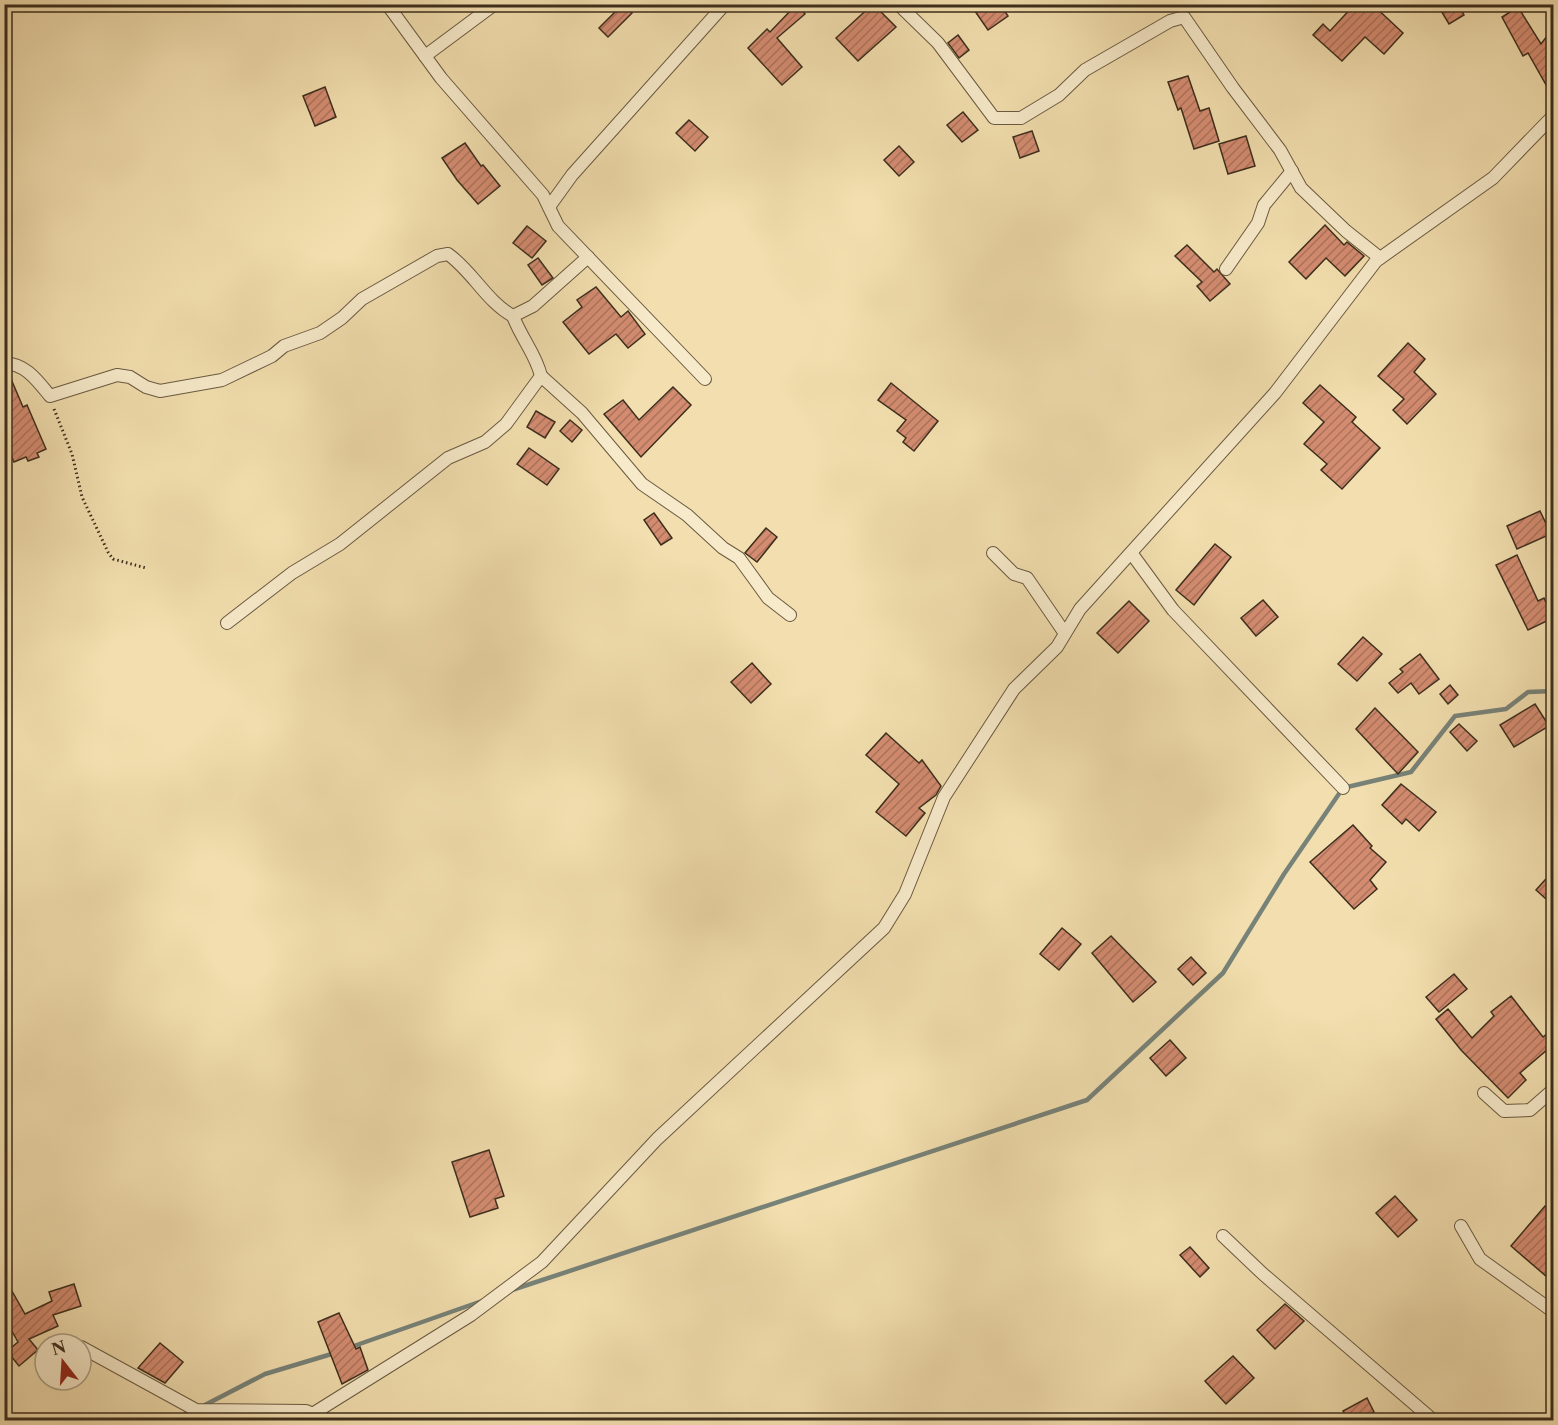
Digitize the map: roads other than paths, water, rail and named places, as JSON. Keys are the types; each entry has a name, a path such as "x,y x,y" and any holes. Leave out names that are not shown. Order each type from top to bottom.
{"street":[{"path":"387,4 425,56 543,195 558,226 705,379"},
{"path":"425,56 495,4"},
{"path":"549,207 572,175 725,4"},
{"path":"898,4 938,43 994,118 1021,118 1059,95 1085,70 1170,21 1184,17 1233,88 1280,150 1301,188 1380,258"},
{"path":"314,1413 480,1310 542,1262 657,1139 884,928 905,894 944,797 1014,689 1057,647 1080,609 1275,393 1380,258 1493,178 1554,115"},
{"path":"1226,268 1258,223 1264,205 1292,171"},
{"path":"4,363 16,363 32,375 50,396 117,375 130,377 146,387 160,391 222,380 272,356 284,346 320,333 373,293 437,256 448,254 461,264 501,310 513,316 519,333 538,362 541,376 582,413 642,484 687,515 723,548 739,558 768,598 790,615"},
{"path":"513,316 533,306 588,257"},
{"path":"227,623 292,573 340,544 448,458 485,442 506,424 541,376"},
{"path":"993,553 1014,574 1027,578 1064,632"},
{"path":"1132,554 1173,610 1343,788"},
{"path":"1484,1093 1504,1111 1530,1110 1554,1089"},
{"path":"1461,1226 1480,1259 1554,1312"},
{"path":"1223,1236 1263,1274 1432,1420"},
{"path":"93,1354 196,1410 264,1409 314,1413 326,1420"}],"waterway":[{"path":"512,1290 1087,1100 1223,973 1284,874 1343,788 1411,772 1455,716 1506,709 1528,692 1554,691"},
{"path":"351,1347 482,1301"},
{"path":"201,1407 265,1374 335,1353"},
{"path":"170,1420 194,1411"}]}
